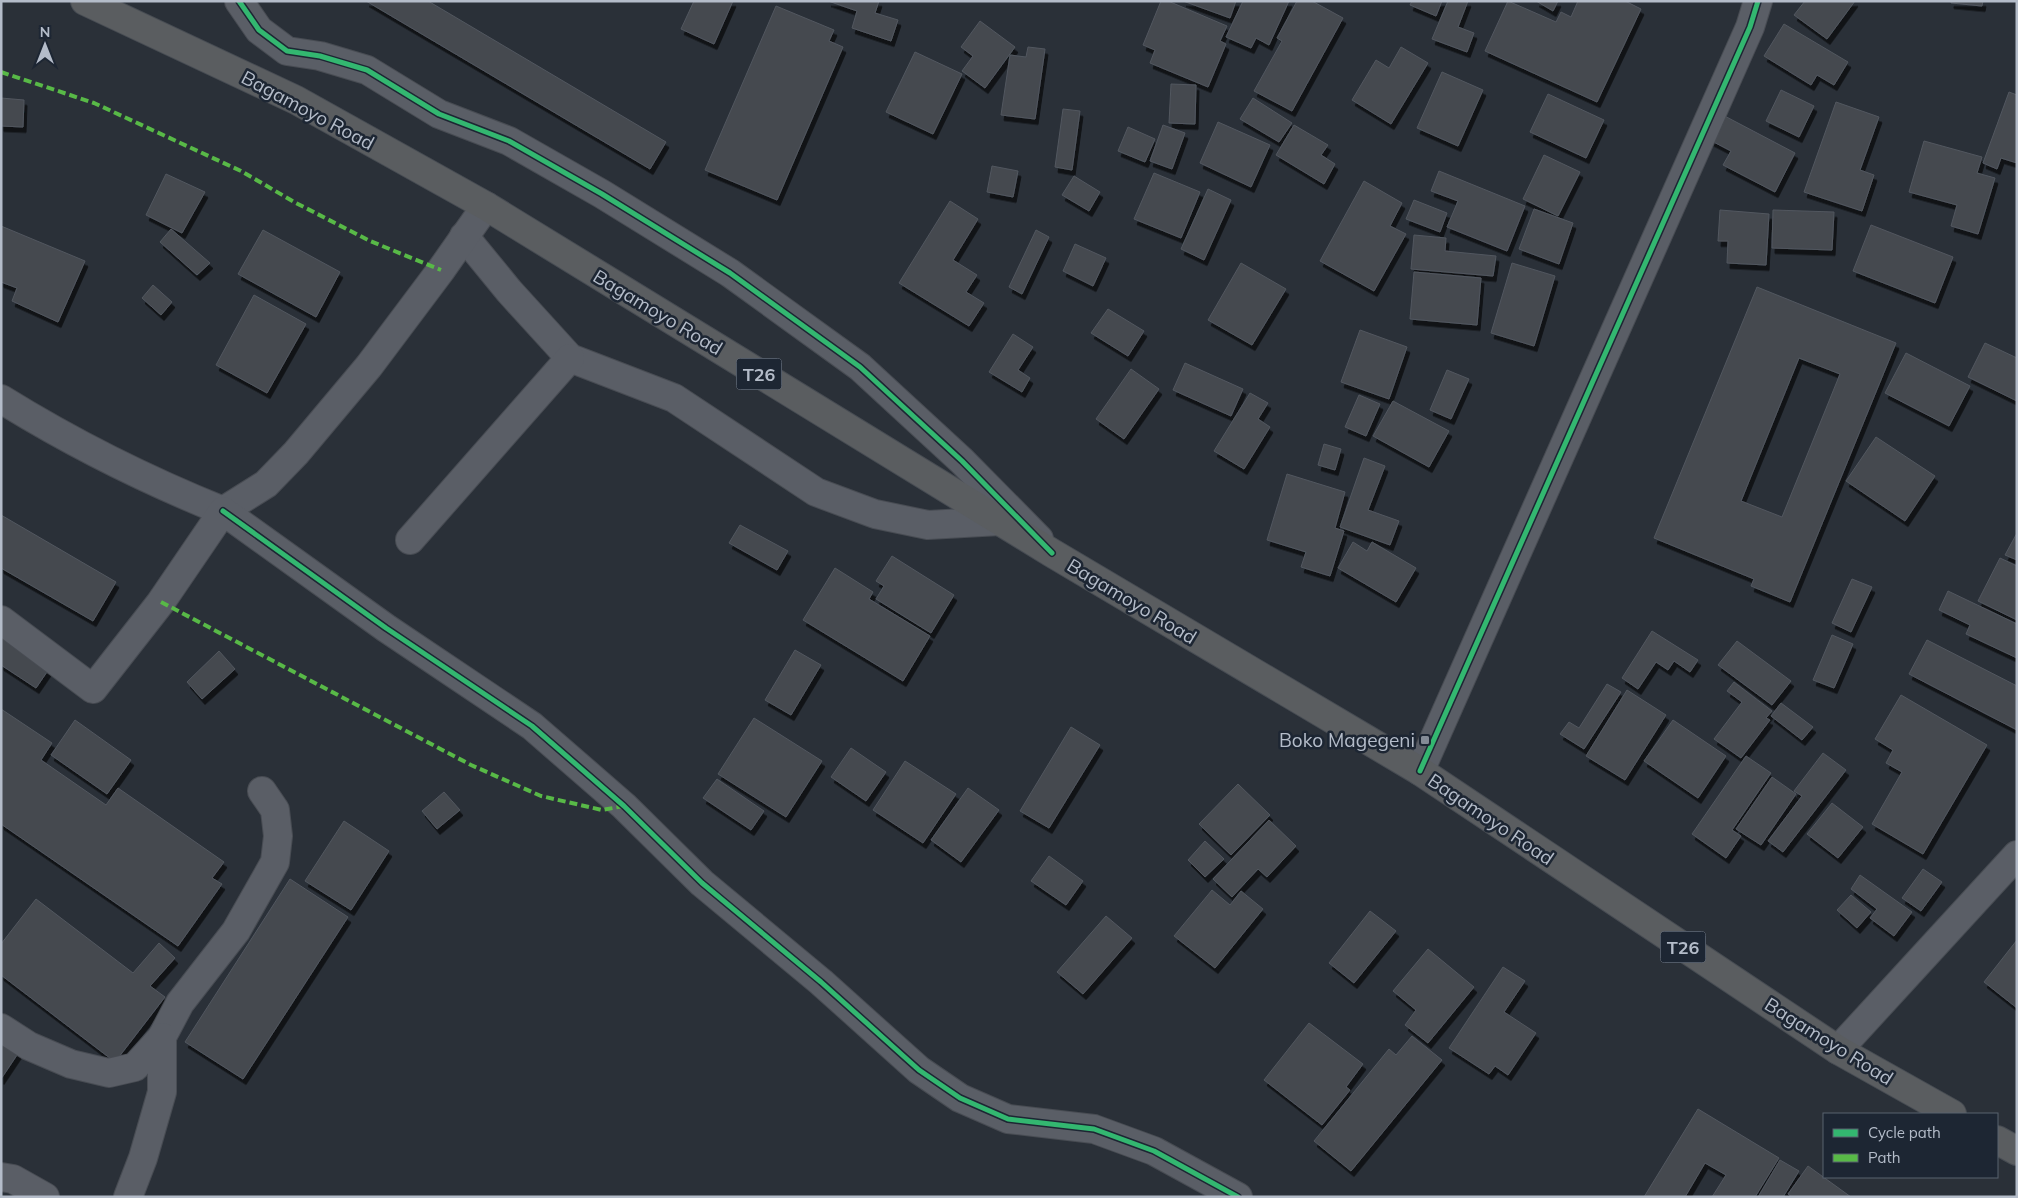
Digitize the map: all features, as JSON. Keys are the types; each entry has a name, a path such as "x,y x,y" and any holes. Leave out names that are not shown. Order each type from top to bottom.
{"highway":[{"name":"Bagamoyo Road","path":"85,1 296,100 486,206 1052,553 1420,771 1838,1050 1950,1113"},
{"path":"1998,1141 2017,1151"}],"street":[{"path":"240,1 259,30 288,51 320,56 367,70 439,114 509,141 602,194 730,274 860,367 962,461 1052,553"},
{"path":"1420,771 1750,27 1758,1"},
{"path":"1,620 93,689 161,602 223,511 266,484 296,453 369,366 486,206"},
{"path":"464,236 509,291 570,358 674,398 816,492 876,514 928,525 1000,521"},
{"path":"410,540 570,358"},
{"path":"1,400 123,468 223,511 386,628 532,726 624,806 702,883 821,982 919,1070 960,1098 1008,1119 1094,1129 1154,1151 1238,1197"},
{"path":"1,1028 30,1046 71,1064 110,1074 135,1067 162,1037 180,1003 236,931 275,862 278,836 275,810 262,791"},
{"path":"1838,1050 2017,856"},
{"path":"128,1197 144,1158 162,1092 162,1037"},
{"path":"1,1177 13,1179 45,1197"}],"building":[{"path":"366,1 428,1 666,142 650,169"},
{"path":"694,1 733,1 714,44 681,29"},
{"path":"828,1 879,1 875,13 898,20 891,41 852,28 857,11"},
{"path":"1161,1 1168,1 1227,26 1220,41 1226,44 1208,87 1150,63 1155,50 1143,45"},
{"path":"1183,1 1236,1 1230,18"},
{"path":"1243,1 1289,1 1269,45 1256,38 1251,48 1226,37"},
{"path":"1297,1 1312,1 1343,18 1292,111 1254,91 1282,41 1277,38"},
{"path":"1412,1 1442,1 1436,16 1410,5"},
{"path":"1448,1 1468,1 1458,27 1474,33 1467,52 1432,39"},
{"path":"1508,1 1556,22 1561,12 1571,17 1578,1 1625,1 1641,9 1597,102 1485,51"},
{"path":"1536,1 1558,1 1553,11"},
{"path":"1805,1 1855,1 1827,39 1794,15"},
{"path":"1951,1 1983,1 1982,6 1951,3"},
{"path":"776,6 834,30 829,41 843,47 777,200 705,170"},
{"path":"980,21 1015,47 985,88 962,71 973,56 961,47"},
{"path":"1784,24 1848,62 1834,85 1817,75 1811,85 1764,56"},
{"path":"1028,47 1045,49 1035,119 1001,115 1010,55 1026,57"},
{"path":"1401,47 1428,63 1391,124 1352,100 1376,60 1389,68"},
{"path":"915,52 962,74 933,134 886,112"},
{"path":"1442,72 1483,90 1458,146 1417,128"},
{"path":"1171,84 1196,85 1195,124 1169,123"},
{"path":"1781,90 1814,106 1799,137 1766,121"},
{"path":"2009,92 2017,95 2017,163 2001,158 1997,169 1983,163"},
{"path":"1548,94 1604,120 1586,158 1530,132"},
{"path":"1,98 24,100 23,127 1,126"},
{"path":"1253,98 1292,123 1279,142 1240,119"},
{"path":"1836,102 1879,117 1860,170 1874,175 1862,211 1804,192"},
{"path":"1063,109 1080,111 1072,170 1055,167"},
{"path":"1717,112 1795,153 1775,192 1723,165 1731,151 1704,137"},
{"path":"1218,122 1270,145 1251,187 1200,163"},
{"path":"1163,125 1185,133 1172,169 1150,161"},
{"path":"1294,125 1328,145 1321,155 1335,164 1324,184 1276,155"},
{"path":"1128,127 1155,139 1145,162 1118,151"},
{"path":"1924,141 1982,157 1977,173 1995,178 1978,234 1951,226 1957,205 1909,192"},
{"path":"1544,155 1580,172 1558,216 1523,199"},
{"path":"992,166 1018,171 1013,197 987,192"},
{"path":"1439,171 1525,206 1507,251 1447,227 1458,201 1431,191"},
{"path":"1154,173 1200,192 1181,238 1134,219"},
{"path":"166,174 205,192 182,233 146,215"},
{"path":"1074,176 1100,192 1089,211 1062,195"},
{"path":"1364,181 1402,203 1390,226 1406,234 1374,291 1320,261"},
{"path":"1208,189 1231,200 1204,260 1181,249"},
{"path":"1414,200 1447,213 1440,232 1406,219"},
{"path":"950,201 978,219 953,260 977,275 966,292 984,303 969,326 899,283"},
{"path":"1534,209 1573,223 1559,264 1519,249"},
{"path":"1720,210 1769,214 1766,265 1727,263 1728,241 1718,241"},
{"path":"1773,210 1834,212 1832,250 1772,248"},
{"path":"1871,225 1953,257 1935,303 1853,271"},
{"path":"1,226 85,261 58,322 12,301 17,288 1,282"},
{"path":"171,229 210,263 197,275 160,242"},
{"path":"263,230 340,272 316,317 238,274"},
{"path":"1036,230 1049,237 1022,294 1009,287"},
{"path":"1414,235 1446,238 1445,251 1496,256 1493,276 1411,269"},
{"path":"1075,244 1106,258 1093,286 1063,271"},
{"path":"1241,263 1286,289 1252,345 1208,320"},
{"path":"1512,263 1555,276 1534,346 1491,333"},
{"path":"1414,272 1481,278 1477,325 1410,319"},
{"path":"153,285 172,302 161,315 142,298"},
{"path":"1757,287 1896,343 1790,602 1751,586 1754,579 1654,538","holes":["1799,358 1840,374 1782,517 1741,501"]},
{"path":"254,295 306,324 267,393 216,365"},
{"path":"1108,309 1144,331 1128,356 1091,333"},
{"path":"1360,330 1407,347 1389,399 1341,382"},
{"path":"1013,334 1033,347 1018,370 1030,378 1022,392 989,372"},
{"path":"1985,343 2017,358 2017,401 1968,377"},
{"path":"1906,353 1970,386 1949,426 1885,393"},
{"path":"1185,363 1243,389 1231,416 1173,390"},
{"path":"1131,369 1159,389 1124,439 1096,419"},
{"path":"1447,370 1469,379 1451,419 1430,410"},
{"path":"1250,393 1268,403 1258,419 1270,427 1244,469 1214,451"},
{"path":"1359,395 1380,404 1366,436 1345,427"},
{"path":"1393,401 1449,431 1429,467 1373,436"},
{"path":"1876,437 1935,476 1905,521 1846,481"},
{"path":"1324,444 1341,449 1335,470 1318,465"},
{"path":"1364,458 1385,466 1368,510 1399,521 1390,545 1340,527"},
{"path":"1287,474 1345,492 1335,528 1344,531 1330,576 1301,567 1306,552 1267,540"},
{"path":"1,515 116,582 93,621 1,568"},
{"path":"740,525 788,551 777,570 729,543"},
{"path":"2017,533 2017,560 2005,555"},
{"path":"1353,542 1367,551 1372,542 1416,568 1396,602 1338,568"},
{"path":"892,556 954,595 931,633 876,599 884,586 876,581"},
{"path":"2000,558 2017,566 2017,620 1978,601"},
{"path":"835,568 873,592 869,599 930,636 903,681 803,620"},
{"path":"1852,579 1872,587 1851,632 1832,623"},
{"path":"1948,591 2017,624 2017,658 1966,634 1970,625 1939,610"},
{"path":"1652,631 1698,660 1690,672 1674,661 1668,670 1656,662 1638,689 1622,678"},
{"path":"1832,635 1853,644 1834,688 1813,680"},
{"path":"1,636 49,669 36,688 1,665"},
{"path":"1927,640 2017,686 2017,730 1909,674"},
{"path":"1737,641 1791,681 1772,705 1718,665"},
{"path":"795,650 821,665 791,715 765,700"},
{"path":"219,651 235,669 202,699 187,682"},
{"path":"1734,682 1772,711 1766,718 1770,720 1741,758 1714,739 1742,702 1727,691"},
{"path":"1607,684 1621,692 1584,749 1560,734 1569,722 1579,728"},
{"path":"1627,690 1666,715 1625,780 1586,756"},
{"path":"1901,695 1987,745 1923,854 1872,824 1902,772 1886,763 1893,750 1875,739"},
{"path":"1781,703 1813,727 1802,740 1771,716"},
{"path":"1,709 52,743 41,760 106,805 118,788 224,862 212,878 222,884 178,946 1,824"},
{"path":"754,718 822,761 786,817 718,774"},
{"path":"75,720 131,760 107,794 51,755"},
{"path":"1673,720 1726,756 1698,798 1644,761"},
{"path":"1071,727 1100,745 1049,828 1020,811"},
{"path":"851,748 886,772 866,801 831,777"},
{"path":"1823,753 1846,770 1783,852 1768,841 1802,796 1794,791"},
{"path":"1746,756 1771,773 1732,830 1741,836 1726,858 1692,834"},
{"path":"905,761 956,794 923,843 873,810"},
{"path":"1772,777 1796,794 1761,845 1736,829"},
{"path":"717,779 764,811 751,830 703,798"},
{"path":"1238,784 1270,815 1231,855 1199,824"},
{"path":"968,788 999,810 961,862 931,840"},
{"path":"444,792 460,810 437,829 422,811"},
{"path":"1832,803 1863,827 1838,858 1807,834"},
{"path":"1269,820 1296,846 1267,877 1258,869 1232,897 1213,879"},
{"path":"344,821 389,851 351,910 305,881"},
{"path":"1205,841 1224,859 1205,877 1188,860"},
{"path":"1049,856 1083,881 1066,905 1031,881"},
{"path":"1923,869 1942,882 1921,911 1902,898"},
{"path":"1860,875 1912,912 1894,936 1870,918 1877,909 1851,889"},
{"path":"290,879 348,917 243,1079 185,1042"},
{"path":"1212,890 1230,905 1241,891 1263,909 1215,968 1174,936"},
{"path":"1851,895 1871,912 1857,928 1837,910"},
{"path":"36,899 133,973 159,943 175,958 150,986 165,997 115,1062 1,975 1,944"},
{"path":"1370,911 1396,931 1354,983 1329,963"},
{"path":"1106,916 1132,938 1083,994 1057,972"},
{"path":"2017,940 2017,1008 1984,982"},
{"path":"1428,949 1474,987 1428,1043 1405,1025 1416,1010 1393,991"},
{"path":"1503,967 1525,981 1504,1012 1536,1033 1508,1075 1495,1066 1489,1074 1449,1048"},
{"path":"1309,1023 1363,1064 1346,1087 1350,1090 1322,1125 1264,1080"},
{"path":"1412,1036 1442,1060 1351,1171 1314,1141 1389,1049 1396,1055"},
{"path":"1,1041 19,1052 1,1079"},
{"path":"1698,1109 1779,1158 1755,1197 1712,1197 1726,1175 1705,1163 1685,1197 1644,1197"},
{"path":"1780,1160 1799,1171 1783,1197 1758,1197"},
{"path":"1808,1166 1851,1197 1792,1197 1788,1194"}],"marked path":[{"path":"1,72 94,103 241,171 296,203 370,241 441,270"},
{"path":"161,602 471,765 541,796 602,810 624,806"}],"cycle path":[{"path":"239,1 259,30 287,51 320,56 367,70 439,114 509,141 602,194 730,273 860,367 962,461 1052,553"},
{"path":"1420,771 1750,27 1758,1"},
{"path":"223,511 386,628 532,726 624,806 702,883 821,982 919,1070 960,1098 1008,1119 1094,1129 1154,1151 1238,1197"}],"place":[{"name":"Boko Magegeni","path":"1425,740"}]}
